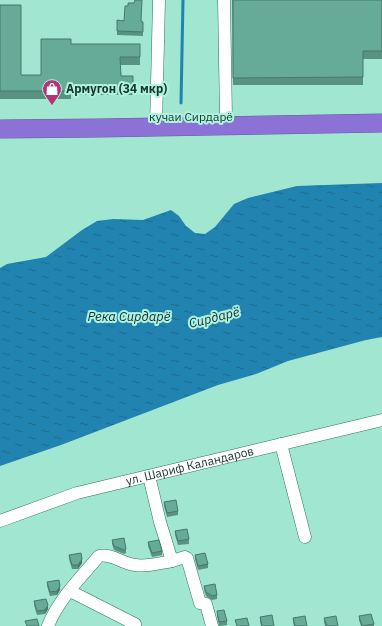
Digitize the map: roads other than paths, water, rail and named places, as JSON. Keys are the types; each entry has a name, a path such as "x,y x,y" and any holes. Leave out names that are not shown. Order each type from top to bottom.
{"highway":[{"name":"кучаи Сирдарё","path":"0,119 156,122 226,117 382,114"},
{"path":"0,129 156,122 382,123"}],"street":[{"path":"156,122 159,0"},
{"path":"224,0 226,117"},
{"name":"ул. Шариф Каландаров","path":"0,521 78,493 382,420"},
{"path":"280,444 304,537"},
{"path":"149,476 160,522 172,561"},
{"path":"48,626 51,618 70,591 99,556 104,555 132,565 142,566 172,561 185,557 187,558 200,603 206,604 212,626"},
{"path":"70,591 135,624 135,626"}],"water":[{"name":"Река Сирдарё","path":"382,183 382,337 288,361 256,374 218,385 61,445 0,466 0,268 7,264 46,257 82,230 97,221 113,219 143,220 171,210 179,216 186,226 195,233 205,234 215,227 234,204 248,198 297,186"}],"waterway":[{"path":"181,103 183,0"}],"place":[{"name":"Армугон (34 мкр)","path":"52,106"}],"water label":[{"name":"Сирдарё","path":"214,317"}]}
